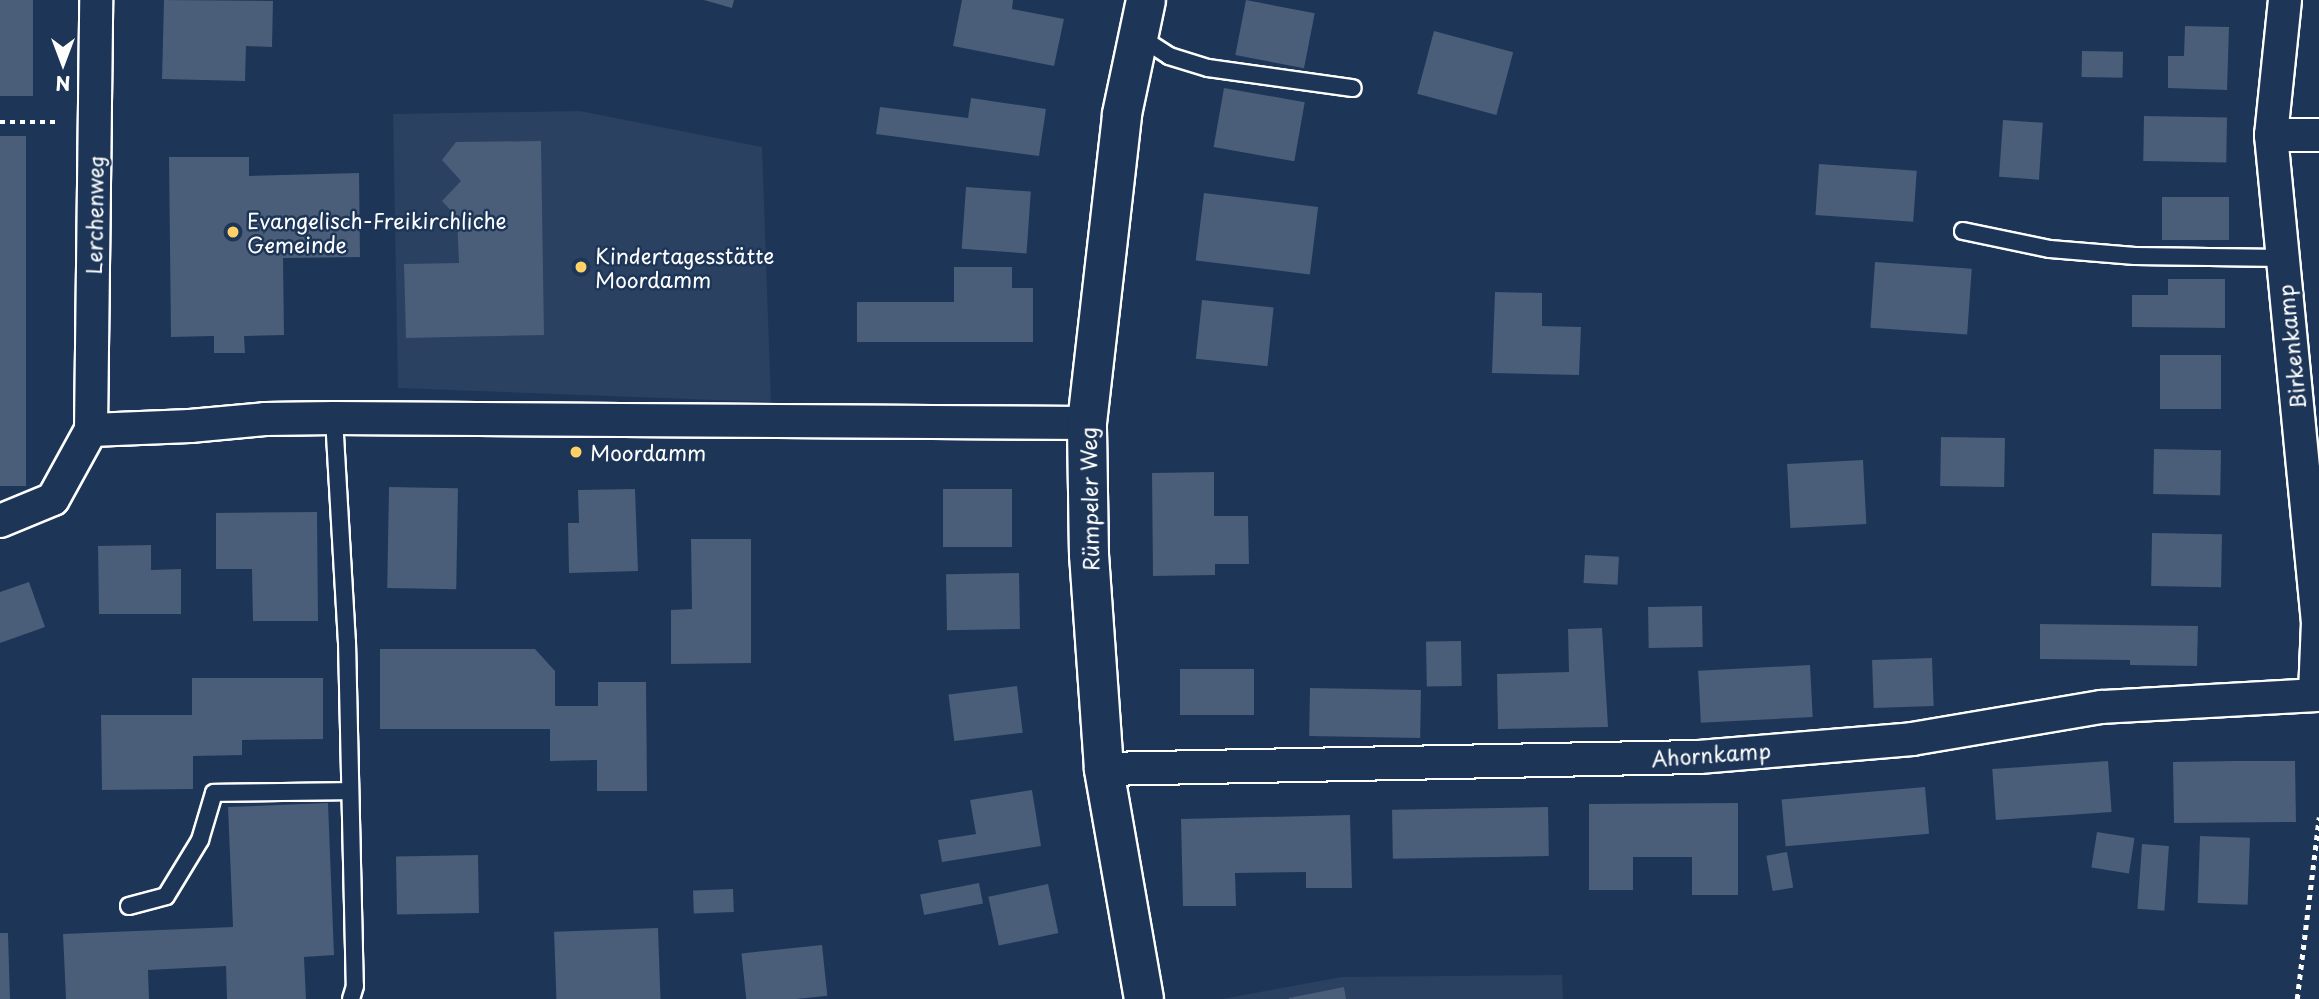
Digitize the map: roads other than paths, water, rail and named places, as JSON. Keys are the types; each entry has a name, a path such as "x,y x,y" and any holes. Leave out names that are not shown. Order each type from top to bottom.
{"street":[{"name":"Lerchenweg","path":"91,430 96,0"},
{"name":"Birkenkamp","path":"2285,0 2271,135 2318,622 2317,697"},
{"name":"Rümpeler Weg","path":"1142,18 1122,114 1087,423 1089,555 1104,769 1144,999"},
{"path":"2271,135 2319,135"},
{"path":"0,521 53,499 91,430 190,426 265,419 334,418 1087,423"},
{"name":"Ahornkamp","path":"1104,769 1699,757 1912,739 2102,707 2317,697"}],"lane":[{"path":"1142,18 1169,56 1208,68 1353,88"},
{"path":"1963,231 2063,250 2135,256 2283,258"},
{"path":"334,418 347,642 355,986 351,999"},
{"path":"129,906 166,896 200,840 214,793 350,791"}],"place":[{"name":"Evangelisch-Freikirchliche Gemeinde","path":"233,232"},
{"name":"Kindertagesstätte Moordamm","path":"581,267"},
{"name":"Moordamm","path":"576,452"}]}
